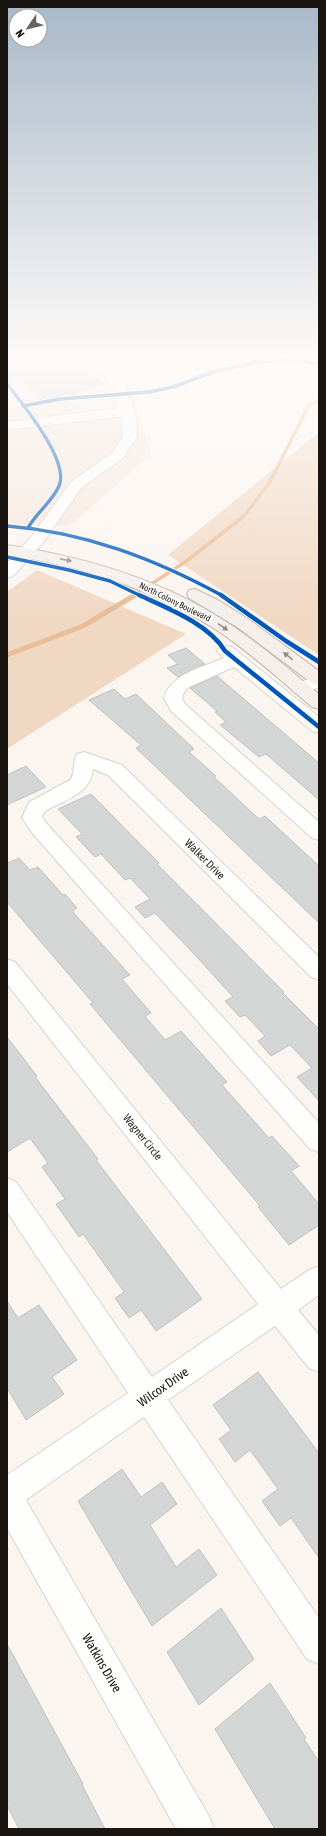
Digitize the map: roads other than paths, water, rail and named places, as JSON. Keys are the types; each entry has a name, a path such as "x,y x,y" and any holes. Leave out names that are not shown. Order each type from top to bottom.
{"main road":[{"name":"North Colony Boulevard","path":"7,537 71,561 115,574 200,613 239,651 301,689 319,703"},
{"name":"North Colony Boulevard","path":"7,550 32,546 105,557 153,574 226,611 245,623 319,680"}],"street":[{"path":"7,573 32,546 76,485 118,455 125,444"},
{"path":"319,727 239,651 183,683 175,690 173,698 178,707 319,833"},
{"path":"301,689 319,680"},
{"name":"Walker Drive","path":"319,971 116,770 84,758 83,776 77,785 36,807 32,818 40,829 319,1141"},
{"name":"Wagner Circle","path":"7,968 319,1358"},
{"path":"7,1190 150,1397 319,1647"},
{"name":"Wilcox Drive","path":"7,1494 150,1397 319,1279"},
{"name":"Watkins Drive","path":"7,1497 196,1829"}],"waterway":[{"path":"133,596 188,560 244,516 270,482 289,444"},
{"path":"7,655 83,626 135,595"}]}
